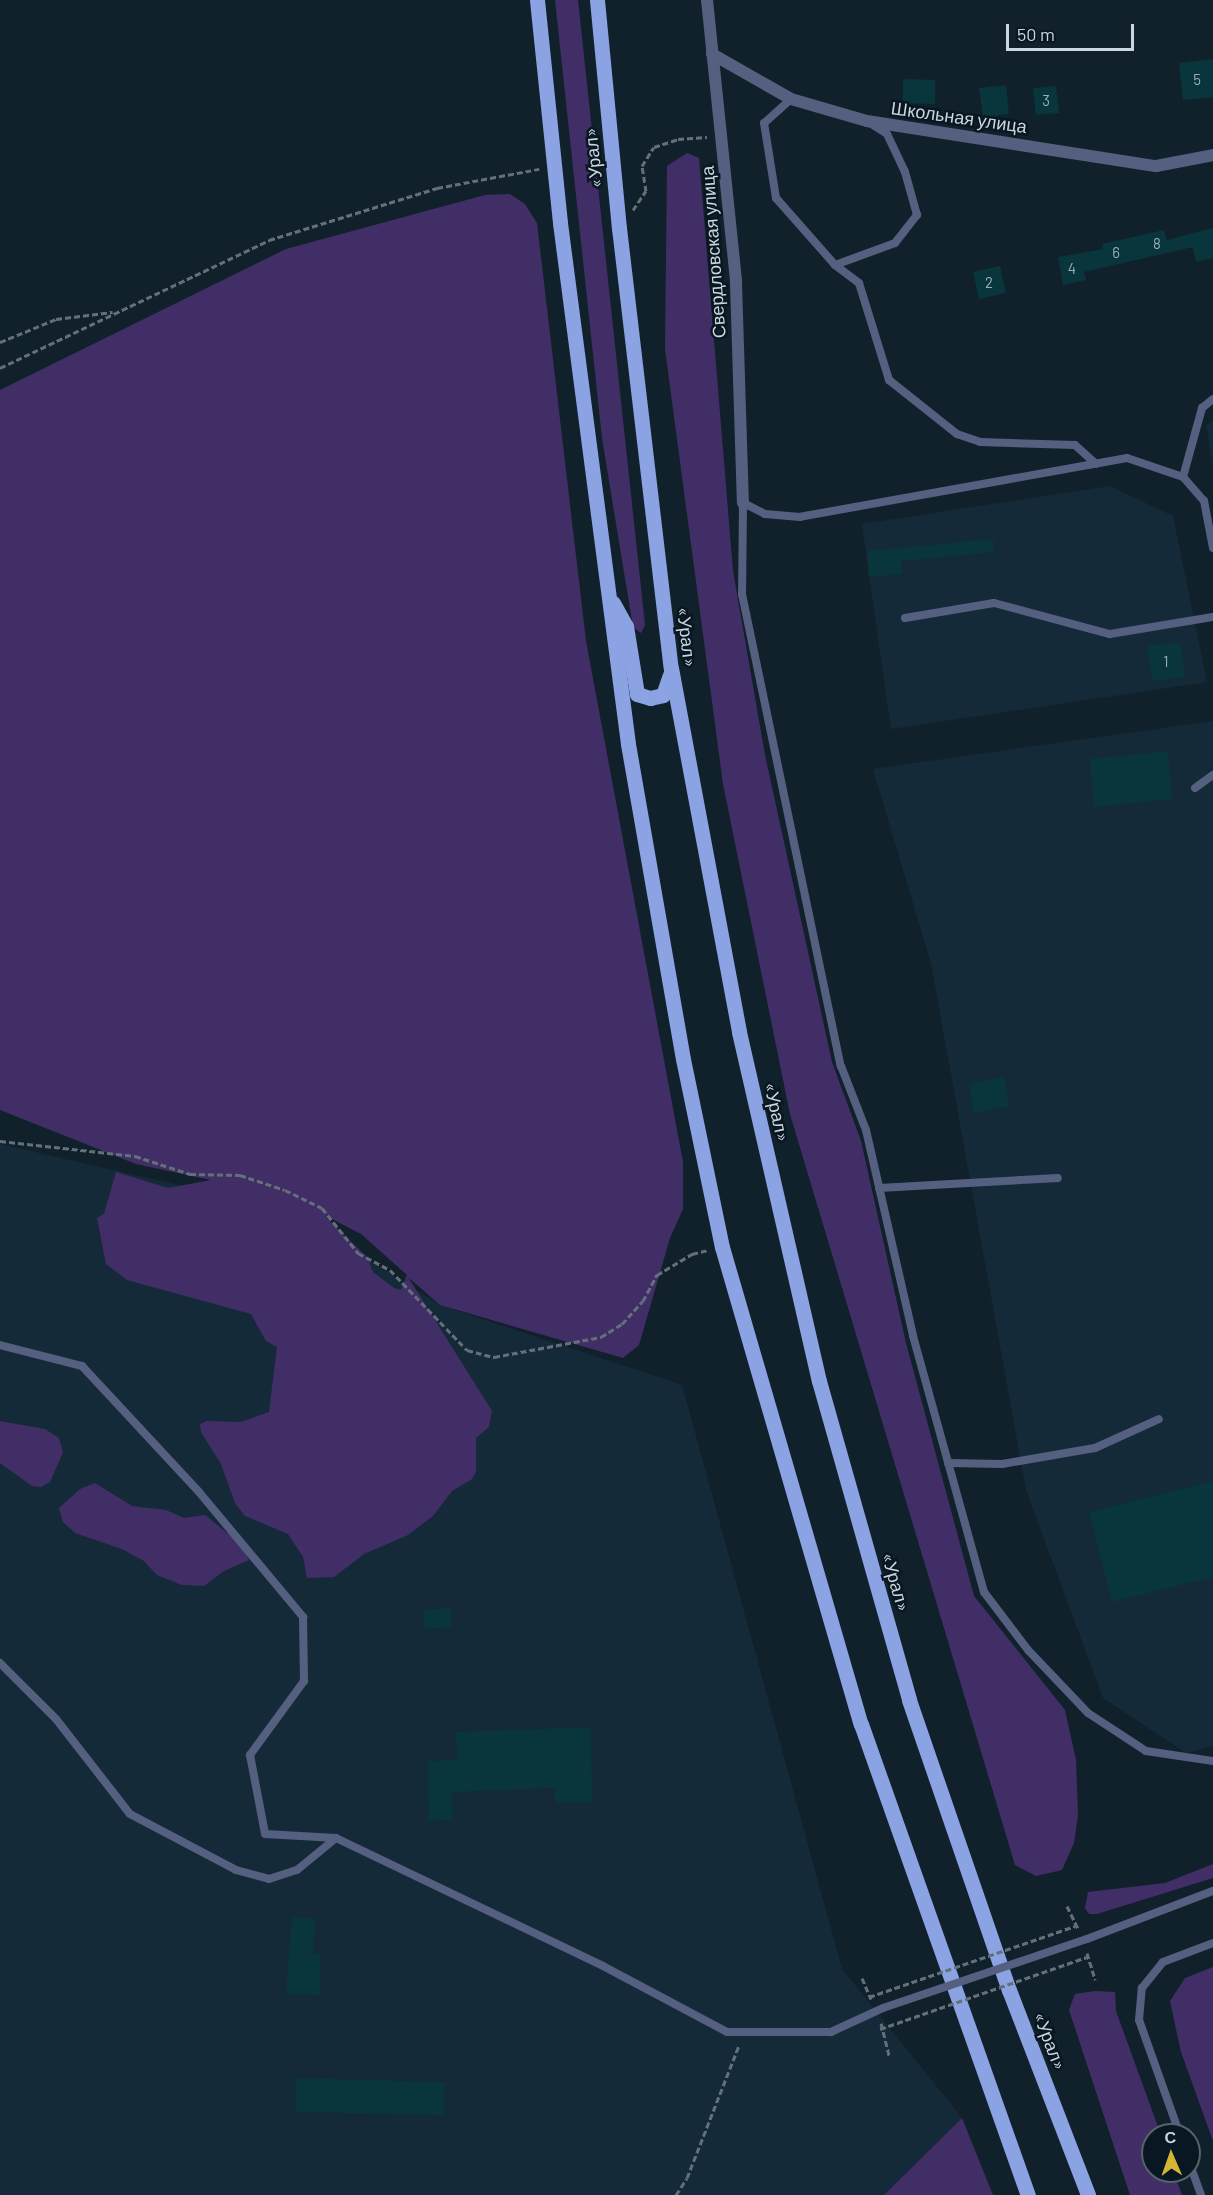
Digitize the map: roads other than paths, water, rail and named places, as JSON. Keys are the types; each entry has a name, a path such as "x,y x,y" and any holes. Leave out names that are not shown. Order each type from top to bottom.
{"main road":[{"path":"537,0 554,166 630,756 683,1059 722,1246 861,1724 1028,2195"},
{"name":"«Урал»","path":"597,0 619,228 671,668 739,1032 819,1381 909,1700 1009,1990 1088,2195"},
{"path":"609,595 626,626 637,694 650,698 663,695 669,685 671,668"}],"street":[{"name":"Свердловская улица","path":"707,0 723,136 736,283 743,503"},
{"name":"Школьная улица","path":"712,54 791,99 867,121 1156,165 1213,155"}],"lane":[{"path":"791,99 764,123 776,198 835,265 859,283 889,380 957,434 980,442 1076,446 1096,464"},
{"path":"835,265 895,243 917,215 905,172 887,134 867,121"},
{"path":"1183,477 1202,408 1213,399"},
{"path":"1213,548 1203,501 1183,477 1127,458 800,517 765,514 743,503 742,594 841,1066 866,1130 913,1336 984,1592 1028,1650 1088,1713 1146,1751 1213,1761"},
{"path":"905,618 994,603 1110,634 1213,617"},
{"path":"1196,788 1213,775"},
{"path":"879,1188 1058,1178"},
{"path":"0,1345 82,1366 199,1492 303,1617 304,1681 250,1755 266,1834 336,1838 603,1966 727,2032 831,2032 883,2008 1087,1938 1213,1891"},
{"path":"948,1463 1002,1464 1095,1448 1159,1419"},
{"path":"0,1663 56,1719 130,1814 236,1870 269,1879 297,1870 336,1838"},
{"path":"1176,2123 1139,2020 1143,1988 1163,1962 1213,1943"}]}
